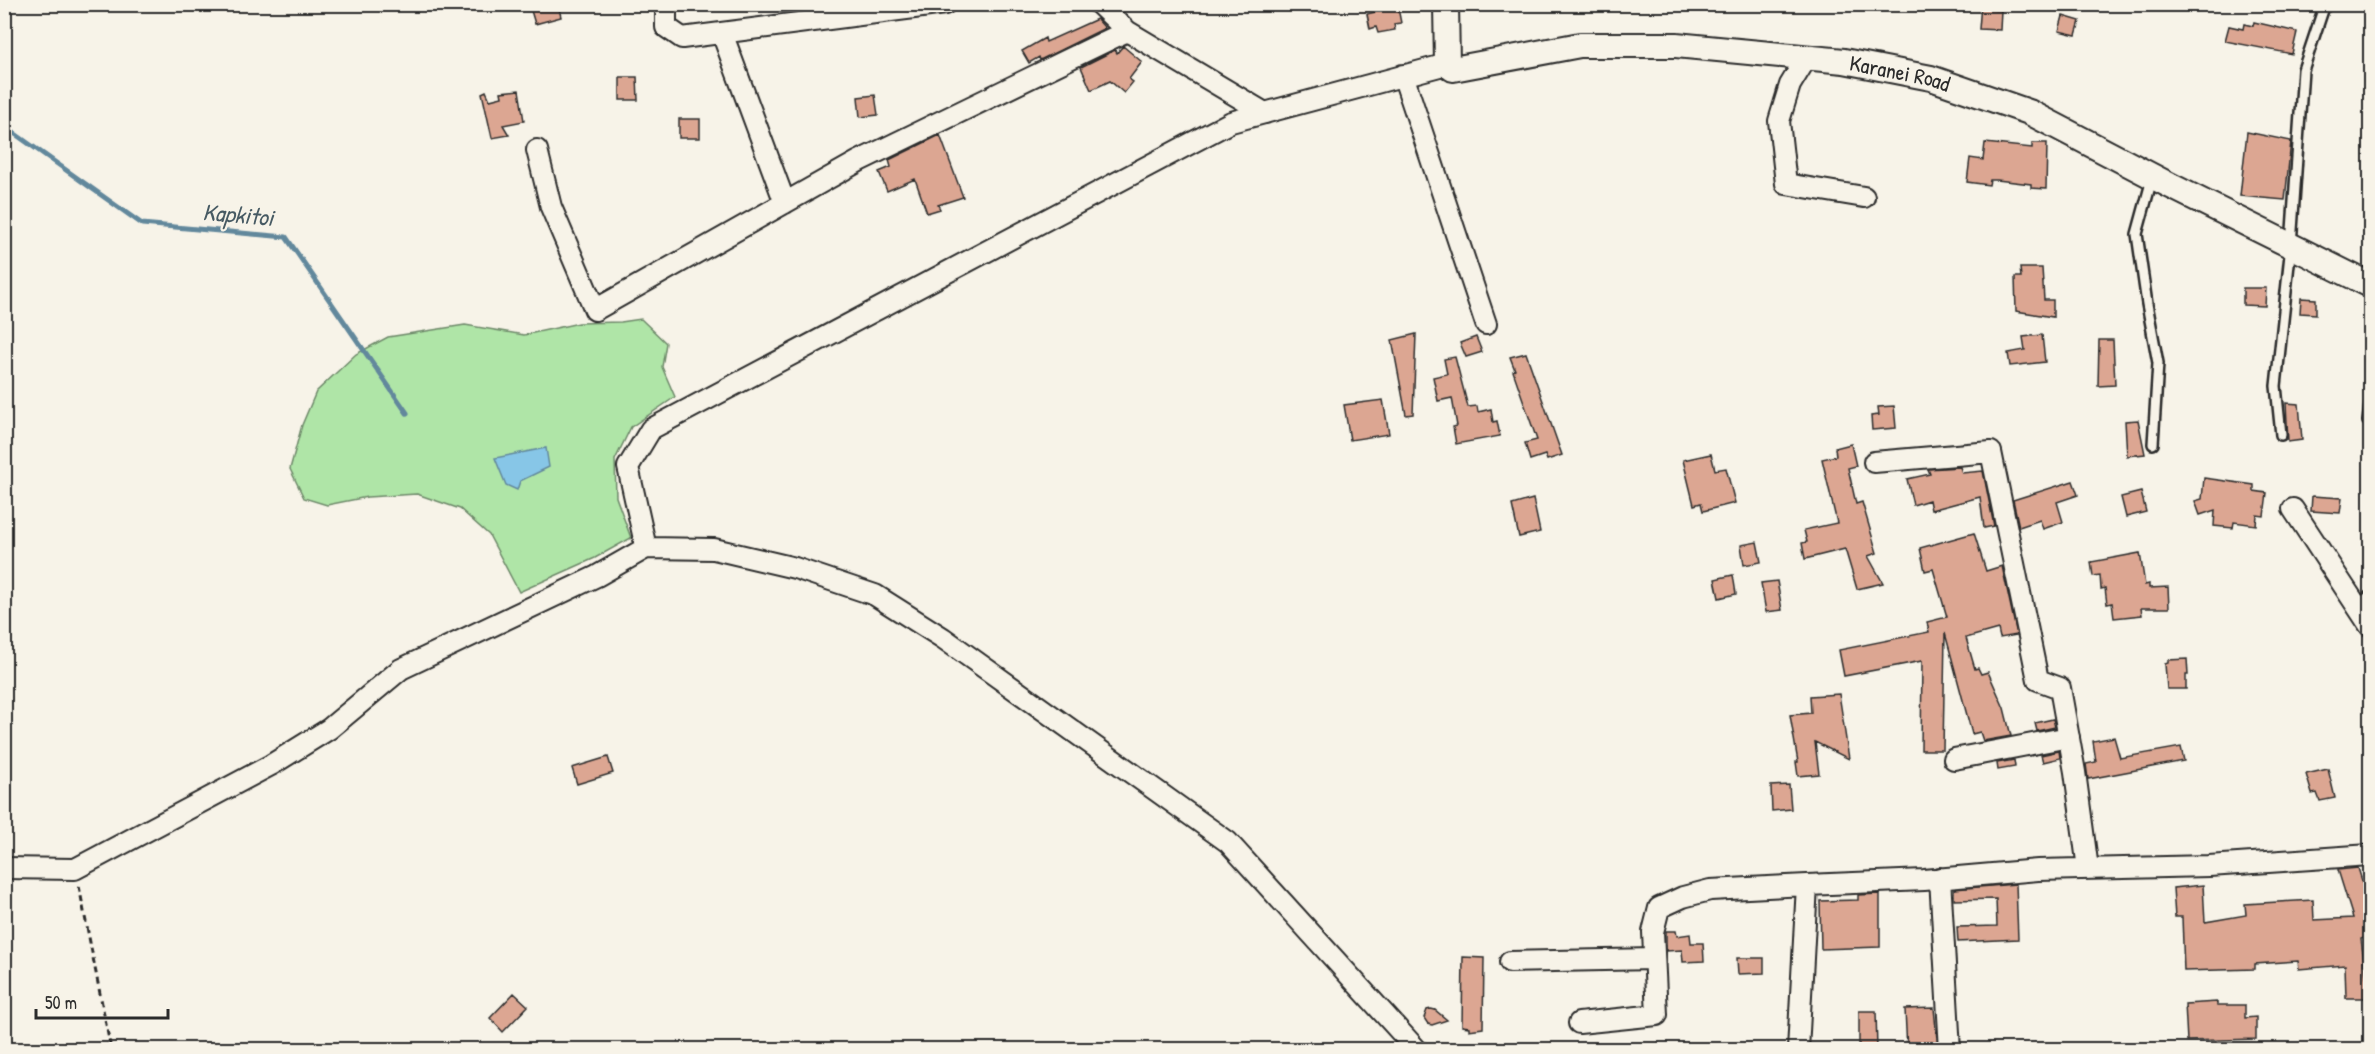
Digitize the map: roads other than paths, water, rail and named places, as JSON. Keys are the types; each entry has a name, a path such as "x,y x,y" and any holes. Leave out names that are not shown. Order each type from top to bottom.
{"street":[{"path":"666,4 666,27 682,38 945,4"},
{"path":"1099,4 1127,31 1265,113"},
{"path":"646,548 628,466 651,429 1231,122 1447,64 1446,4"},
{"path":"537,150 551,207 595,310 859,161 1127,31"},
{"path":"722,33 785,203"},
{"name":"Karanei Road","path":"1447,64 1453,69 1580,45 1677,45 1844,61 1931,78 2029,112 2291,246 2370,282"},
{"path":"1807,57 1790,85 1779,121 1786,184 1864,196"},
{"path":"1404,75 1486,324"},
{"path":"1874,462 1991,452 2038,680 2060,688 2088,869"},
{"path":"2293,509 2364,601 2370,626"},
{"path":"4,868 75,869 271,765 329,729 401,669 597,576 646,548 714,549 795,568 876,595 943,638 1228,842 1417,1050"},
{"path":"1954,759 2069,737"},
{"path":"1579,1023 1657,1015 1653,932 1659,908 1683,897 1710,891 2038,870 2210,866 2370,855"},
{"path":"1940,878 1950,1050"},
{"path":"1798,1050 1807,885"},
{"path":"1510,962 1654,959"}],"lane":[{"path":"2281,435 2276,386 2291,246 2303,70 2325,4"},
{"path":"2152,176 2137,234 2158,363 2153,444"},
{"path":"2370,405 2368,421 2370,422"}],"water":[{"path":"546,448 549,467 520,481 517,490 506,485 495,458"}],"waterway":[{"name":"Kapkitoi","path":"4,126 142,224 286,237 407,413"}]}
